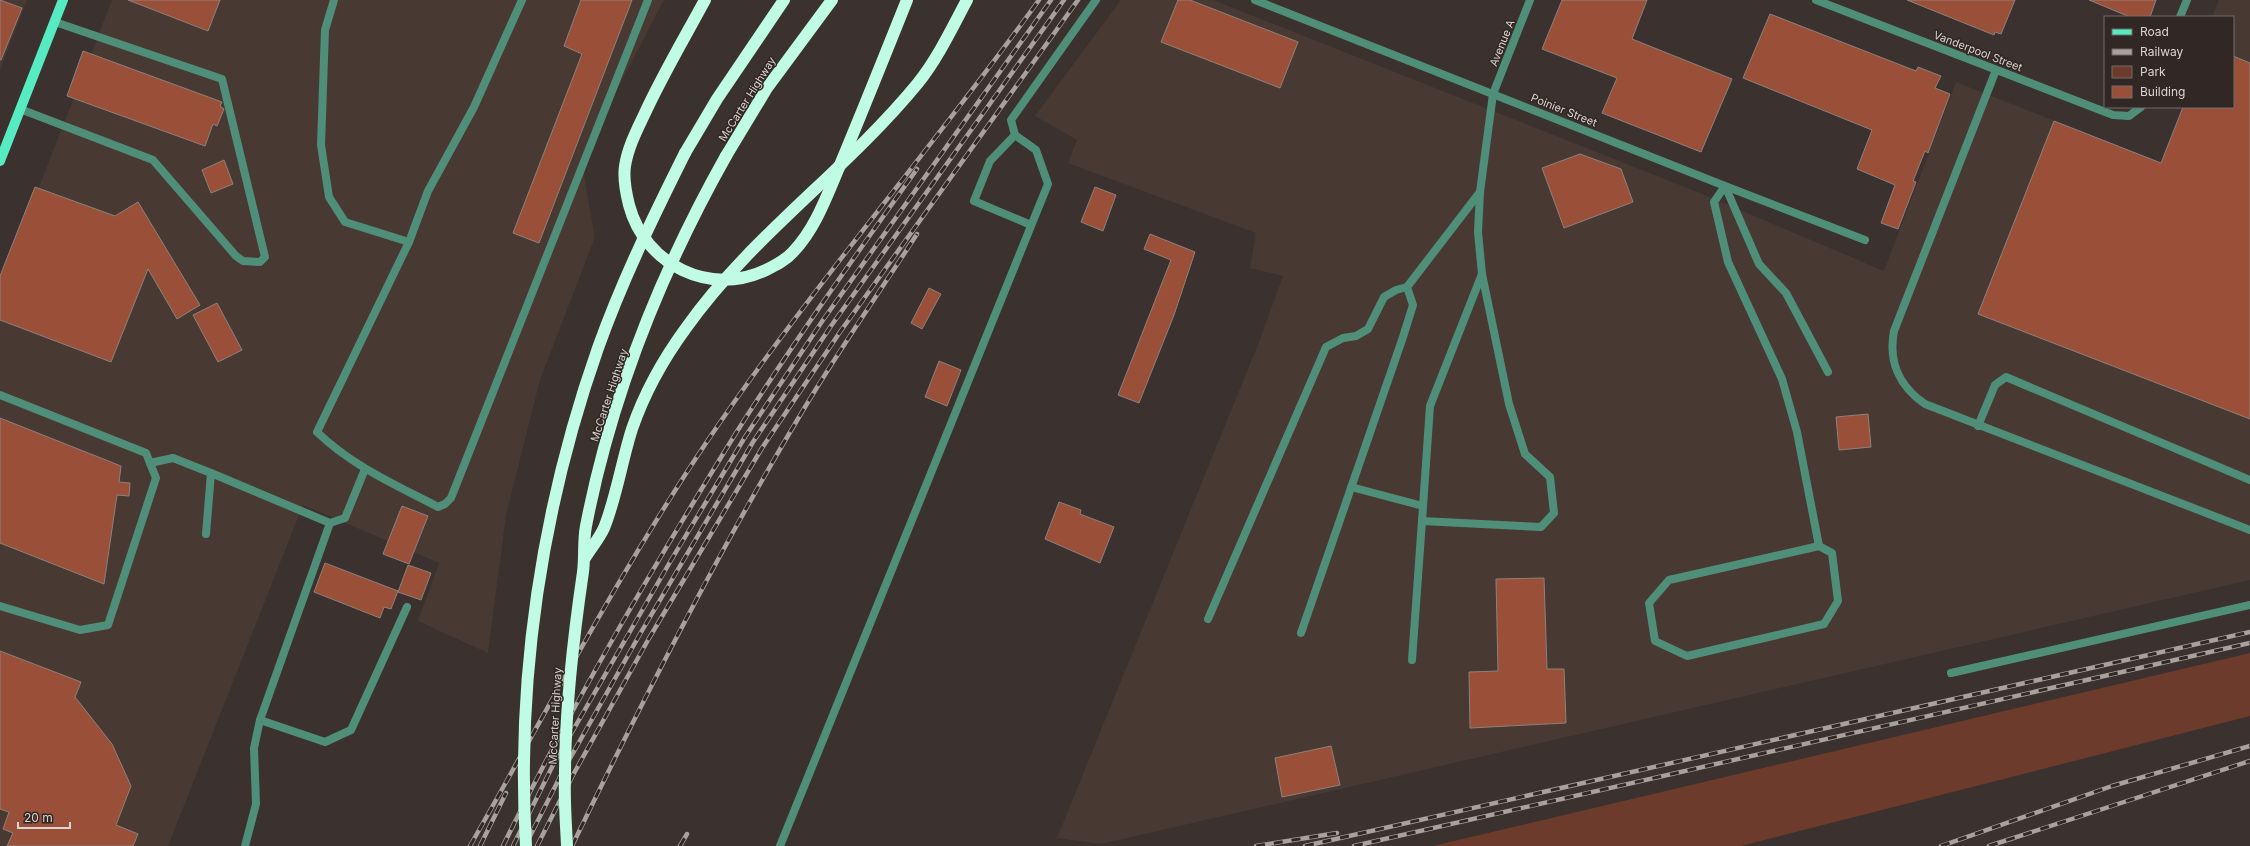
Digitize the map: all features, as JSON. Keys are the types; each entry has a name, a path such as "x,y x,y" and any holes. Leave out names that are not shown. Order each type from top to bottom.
{"highway":[{"path":"705,0 665,73 632,142 625,168 626,193 632,218 645,239 661,258 685,272 706,279 732,281 755,275 776,265 792,254 804,240 817,217 908,0"},
{"path":"526,846 525,734 528,668 539,577 554,502 574,426 598,348 629,269 656,211 717,98 784,0"},
{"name":"McCarter Highway","path":"567,846 565,777 569,685 584,558 586,528 608,435 626,380 662,286 703,197 767,88 832,0"},
{"path":"584,558 604,529 632,428 658,373 685,330 717,287 764,236 822,182 918,82 943,46 967,0"}],"main road":[{"path":"0,161 63,0"}],"street":[{"path":"334,0 325,30 321,145 329,197 345,222 409,242"},
{"path":"522,0 474,107 428,191 409,242 317,432 332,447 365,469 438,507 445,504 451,498 648,0"},
{"path":"780,846 1048,184 1036,150 1015,135 1011,120 1096,0"},
{"name":"Poinier Street","path":"1255,0 1865,240"},
{"name":"Avenue A","path":"1422,521 1541,527 1554,513 1550,477 1525,454 1509,404 1482,274 1478,232 1480,192 1493,94 1530,0"},
{"name":"Vanderpool Street","path":"1816,0 2113,115 2124,116 2133,114 2140,108"},
{"path":"2180,16 2186,0"},
{"path":"20,109 153,160 236,256 243,261 260,262 265,257 222,79 55,22"},
{"path":"1996,70 1894,331 1891,344 1897,374 1901,382 1915,397 1926,404 1978,426 2250,530"},
{"path":"1015,135 990,162 974,201 1031,225"},
{"path":"1725,186 1759,264 1786,293 1828,372"},
{"path":"1725,186 1714,202 1728,262 1782,379 1797,432 1819,546"},
{"path":"1208,619 1326,347 1343,338 1356,336 1368,330 1384,297 1396,290 1407,287 1480,192"},
{"path":"1412,660 1430,406 1482,274"},
{"path":"1301,633 1413,305 1407,287"},
{"path":"1978,426 1995,385 2006,377 2250,480"},
{"path":"0,395 146,453 156,478 108,625 80,630 0,606"},
{"path":"150,463 173,458 330,523 345,518 365,469"},
{"path":"206,534 211,473"},
{"path":"1351,487 1424,506"},
{"path":"245,846 256,804 254,748 260,720 330,523"},
{"path":"1819,546 1832,553 1838,601 1824,624 1687,656 1655,642 1649,603 1669,580 1819,546"},
{"path":"1951,673 2250,605"},
{"path":"260,720 325,742 351,730 407,607"}],"shaded area":[{"path":"0,0 27,0 0,70"},
{"path":"112,0 664,0 592,137 584,176 595,237 540,380 506,515 488,653 418,621 439,563 303,505 168,846 0,846 0,287"},
{"path":"1121,0 1213,0 1700,193 1884,271 1956,82 2161,163 2183,108 2234,108 2234,16 2212,16 2219,0 2250,0 2250,580 1101,844 1057,838 1259,342 1283,276 1250,268 1256,233 1068,163 1077,140 1035,116"}],"green space":[{"path":"2250,653 2250,716 1741,846 1433,846"}],"building":[{"path":"0,0 22,8 1,60 0,60"},
{"path":"128,0 220,0 208,31"},
{"path":"581,0 632,0 539,243 513,233 582,54 564,46"},
{"path":"1178,0 1190,0 1298,42 1280,88 1161,42"},
{"path":"1562,0 1647,0 1632,39 1732,79 1701,152 1602,113 1617,78 1542,49"},
{"path":"1907,0 2015,0 2001,34 1995,32 1994,35"},
{"path":"2089,0 2156,0 2150,16 2128,16"},
{"path":"1770,14 1916,71 1918,67 1941,76 1935,88 1950,94 1928,153 1925,151 1913,181 1916,182 1898,229 1881,223 1895,185 1857,169 1872,130 1743,78"},
{"path":"83,51 222,102 220,106 224,109 217,126 213,124 205,146 67,96"},
{"path":"2234,56 2250,63 2250,419 1978,314 2054,121 2161,163 2183,108 2234,108"},
{"path":"1580,154 1621,169 1633,202 1564,228 1542,168"},
{"path":"224,160 233,184 211,193 202,170"},
{"path":"35,187 115,216 138,202 200,305 177,319 148,269 111,362 0,320 0,276"},
{"path":"1095,187 1116,195 1103,231 1081,222"},
{"path":"1150,234 1195,252 1174,315 1139,403 1118,395 1171,260 1144,249"},
{"path":"929,288 941,294 922,329 911,323"},
{"path":"217,303 242,350 218,362 193,315"},
{"path":"939,361 961,370 947,406 925,397"},
{"path":"1868,414 1871,447 1839,450 1836,417"},
{"path":"0,418 121,466 119,482 130,483 129,496 117,495 104,584 0,543"},
{"path":"1059,502 1081,510 1080,514 1114,527 1100,563 1045,539"},
{"path":"402,506 428,516 409,564 383,554"},
{"path":"325,563 398,591 391,609 384,607 380,618 314,592"},
{"path":"408,565 431,573 421,600 398,592"},
{"path":"1544,578 1547,669 1564,669 1566,723 1470,728 1469,672 1498,671 1496,579"},
{"path":"0,651 81,682 75,697 112,744 131,786 116,825 138,834 133,846 7,846 13,833 3,829 9,812 0,809"},
{"path":"1331,746 1340,785 1282,797 1275,758"}],"railway":[{"path":"470,846 613,592 674,492 706,443 786,330 956,111 1039,0"},
{"path":"513,846 553,765 670,562 745,437 823,320 1051,0"},
{"path":"525,846 564,769 640,634 753,442 831,326 1064,0"},
{"path":"537,846 573,775 648,640 762,448 840,332 1078,0"},
{"path":"503,846 529,793 585,688 614,636 705,483 802,333 917,169"},
{"path":"572,846 682,626 741,518 816,389 917,234"},
{"path":"1305,846 2250,632"},
{"path":"1354,846 2250,643"},
{"path":"1941,846 2112,786 2250,746"},
{"path":"1989,846 2250,761"},
{"path":"480,846 506,793"},
{"path":"1256,846 1337,833"},
{"path":"680,846 687,834"}]}
